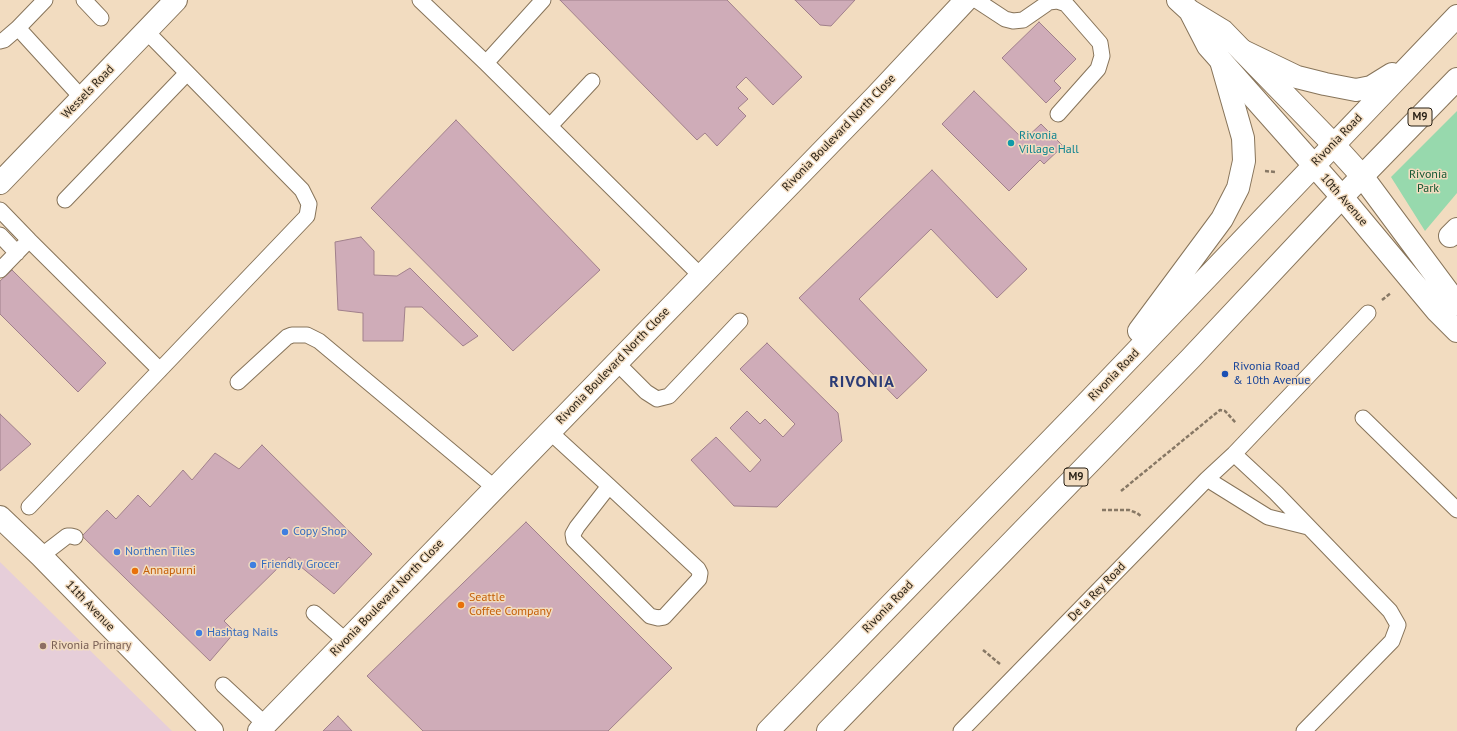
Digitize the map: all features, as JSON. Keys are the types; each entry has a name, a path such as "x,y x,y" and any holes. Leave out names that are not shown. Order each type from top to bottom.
{"main road":[{"name":"Wessels Road","path":"0,183 147,32 176,0"},
{"name":"Rivonia Boulevard North Close","path":"262,728 617,363 966,0"},
{"name":"10th Avenue","path":"1184,5 1223,31 1333,144 1362,176 1457,304"},
{"name":"10th Avenue","path":"1184,5 1208,46 1342,197 1438,311 1457,331"},
{"name":"Rivonia Road","path":"768,731 1084,406 1457,16"},
{"path":"1243,51 1297,77 1356,90 1372,87 1412,62"},
{"path":"1084,406 1222,219 1238,188 1244,162 1243,138 1221,61"},
{"name":"M9","path":"828,731 1191,358 1362,176 1457,79"},
{"name":"11th Avenue","path":"0,517 41,556 212,731"}],"lane":[{"path":"0,41 4,40 18,28 45,0"},
{"path":"84,0 101,18"},
{"path":"420,0 486,63 701,276"},
{"path":"486,63 543,0"},
{"path":"976,0 1004,19 1012,21 1023,20 1049,2 1057,0 1066,4 1100,43 1102,56 1098,69 1058,114"},
{"path":"18,28 82,98"},
{"path":"29,507 307,216 309,204 302,190 147,32"},
{"path":"65,200 187,73"},
{"path":"550,126 592,82"},
{"path":"0,210 160,370"},
{"path":"0,235 17,253"},
{"path":"0,270 29,240"},
{"name":"De la Rey Road","path":"960,731 1234,454 1368,313"},
{"path":"617,363 646,392 657,399 669,396 740,321"},
{"path":"238,382 287,337 292,335 307,335 318,342 495,488"},
{"path":"1362,418 1457,510"},
{"path":"550,432 609,486 698,569 700,573 699,579 664,617 658,618 650,616 574,540 573,534 577,527 609,486"},
{"path":"1234,454 1276,493 1390,611 1398,625 1392,641 1304,731"},
{"path":"1208,479 1268,517 1308,527"},
{"path":"41,556 68,536 75,537"},
{"path":"314,613 346,641"},
{"path":"223,685 262,728"}],"path":[{"path":"1368,313 1409,276"},
{"path":"1121,490 1220,410 1225,411 1250,437"},
{"path":"1102,510 1129,510 1137,513 1156,532"}],"shaded area":[{"name":"Rivonia Primary","path":"0,562 172,731 0,731"}],"green space":[{"name":"Rivonia Park","path":"1457,111 1457,193 1425,231 1391,177"}],"building":[{"path":"560,0 727,0 802,77 773,105 746,77 736,87 748,99 738,108 746,116 717,146 705,133 697,140"},
{"path":"795,0 855,0 831,26 820,25"},
{"path":"1039,22 1076,59 1054,81 1061,88 1046,103 1002,58"},
{"name":"Rivonia Village Hall","path":"974,91 1024,140 1041,124 1063,146 1044,164 1040,160 1009,191 942,124"},
{"path":"456,120 600,270 513,351 371,208"},
{"path":"932,170 1027,269 997,298 931,229 859,299 927,370 897,399 799,298"},
{"path":"361,237 374,251 374,275 397,276 410,268 478,336 463,346 422,307 405,307 403,341 363,341 363,313 338,310 335,242"},
{"path":"12,270 106,363 78,392 0,314 0,281"},
{"path":"767,343 838,413 842,441 777,507 734,506 691,460 716,437 750,472 761,460 730,428 747,411 760,424 765,419 783,437 795,424 740,369"},
{"path":"0,414 31,444 0,471"},
{"path":"262,445 372,554 334,594 289,557 224,621 235,632 210,661 82,536 107,510 116,519 138,495 150,507 183,470 192,480 215,453 239,469"},
{"path":"526,522 672,668 608,731 423,731 367,676"},
{"path":"338,716 352,731 323,731"}],"place":[{"name":"Rivonia Village Hall","path":"1011,143"},
{"name":"Rivonia Road & 10th Avenue","path":"1225,374"},
{"name":"Copy Shop","path":"285,532"},
{"name":"Northen Tiles","path":"117,552"},
{"name":"Friendly Grocer","path":"253,565"},
{"name":"Annapurni","path":"135,571"},
{"name":"Seattle Coffee Company","path":"461,605"},
{"name":"Hashtag Nails","path":"199,633"},
{"name":"Rivonia Primary","path":"43,646"}],"district":[{"name":"RIVONIA","path":"862,382"}]}
